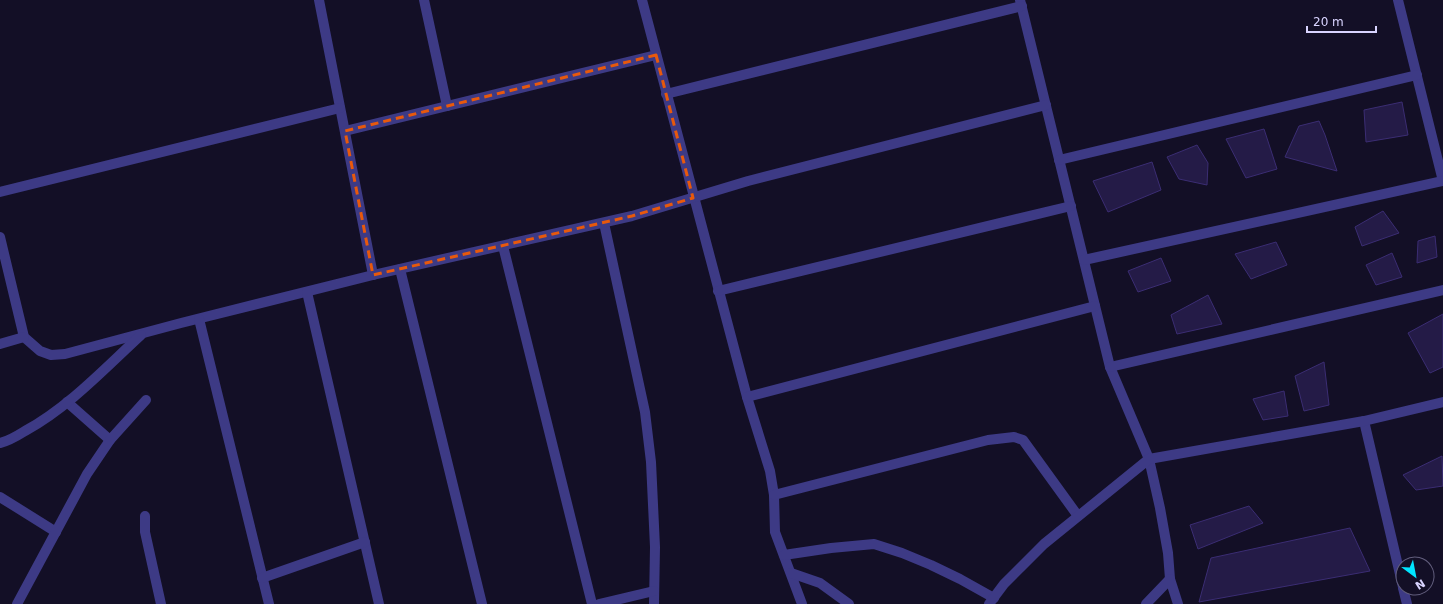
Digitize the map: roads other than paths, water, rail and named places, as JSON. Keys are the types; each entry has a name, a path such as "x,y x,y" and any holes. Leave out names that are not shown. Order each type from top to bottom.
{"street":[{"path":"319,0 373,276"},
{"path":"424,0 447,106"},
{"path":"642,0 718,291 747,397 770,471 774,495 775,532 802,604"},
{"path":"1084,260 1443,181 1400,0"},
{"path":"666,94 1021,3 1110,366 1149,458 1160,508 1168,554 1170,578 1178,604"},
{"path":"345,131 656,55"},
{"path":"1059,160 1417,76"},
{"path":"0,237 24,338 40,351 51,355 66,354 306,292 632,216 748,180 1046,105"},
{"path":"0,192 340,108"},
{"path":"718,291 1071,206"},
{"path":"604,223 645,412 651,462 655,547 654,604"},
{"path":"503,246 592,604"},
{"path":"400,270 482,604"},
{"path":"1110,366 1443,290"},
{"path":"306,292 379,604"},
{"path":"747,397 1095,306"},
{"path":"199,319 269,604"},
{"path":"0,443 8,441 42,422 67,402 143,333"},
{"path":"0,344 24,338"},
{"path":"17,604 87,474 110,440 146,400"},
{"path":"67,402 110,440"},
{"path":"784,555 831,548 874,544 902,553 960,579 992,601 1004,584 1044,544 1149,458 1364,421 1443,402"},
{"path":"1364,421 1396,556"},
{"path":"774,495 988,440 1014,437 1022,440 1078,516"},
{"path":"0,497 56,532"},
{"path":"145,516 145,532 161,604"},
{"path":"262,578 365,542"},
{"path":"791,573 820,583 849,604"},
{"path":"1146,604 1170,578"},
{"path":"599,604 654,590"}]}
